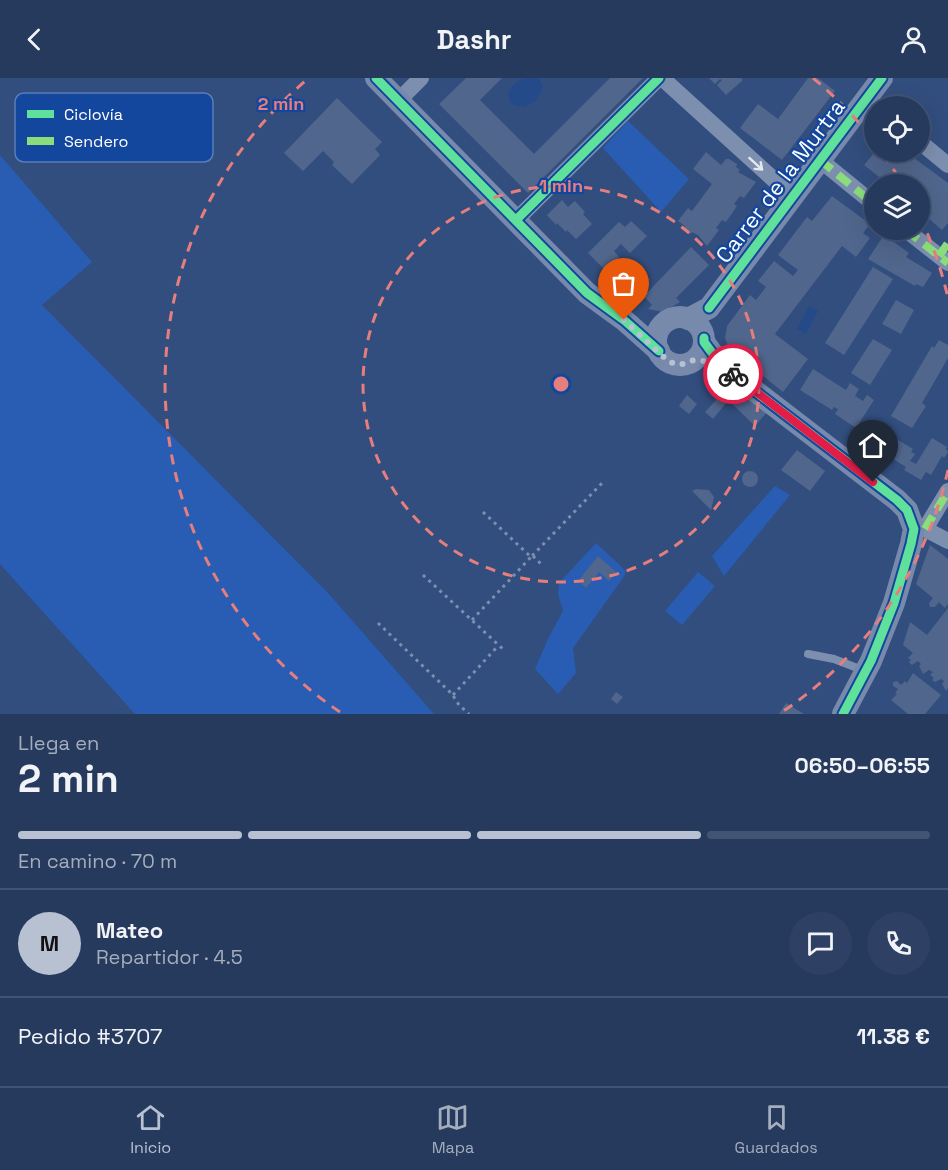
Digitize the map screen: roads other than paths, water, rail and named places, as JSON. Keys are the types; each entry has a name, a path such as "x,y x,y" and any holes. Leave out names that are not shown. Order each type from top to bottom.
{"street":[{"path":"376,78 517,219 587,293 624,320 666,360 683,364 701,347"},
{"path":"398,101 421,78"},
{"path":"517,219 661,78 690,108 793,197"},
{"name":"Carrer de la Murtra","path":"873,96 882,78"},
{"name":"Carrer de la Murtra","path":"688,319 709,308 820,160 864,110"},
{"path":"930,150 948,165"},
{"path":"820,160 864,196"},
{"path":"922,240 945,254"},
{"name":"Carrer de la Murtra","path":"701,347 709,308"},
{"path":"624,320 655,325 664,324 677,317 688,319 698,325 701,347 721,365 897,500 920,529 948,541"},
{"path":"659,351 657,337 664,324"},
{"path":"843,714 865,671 894,603 920,529 948,491"}],"lane":[{"path":"808,654 834,659 865,671"}]}
